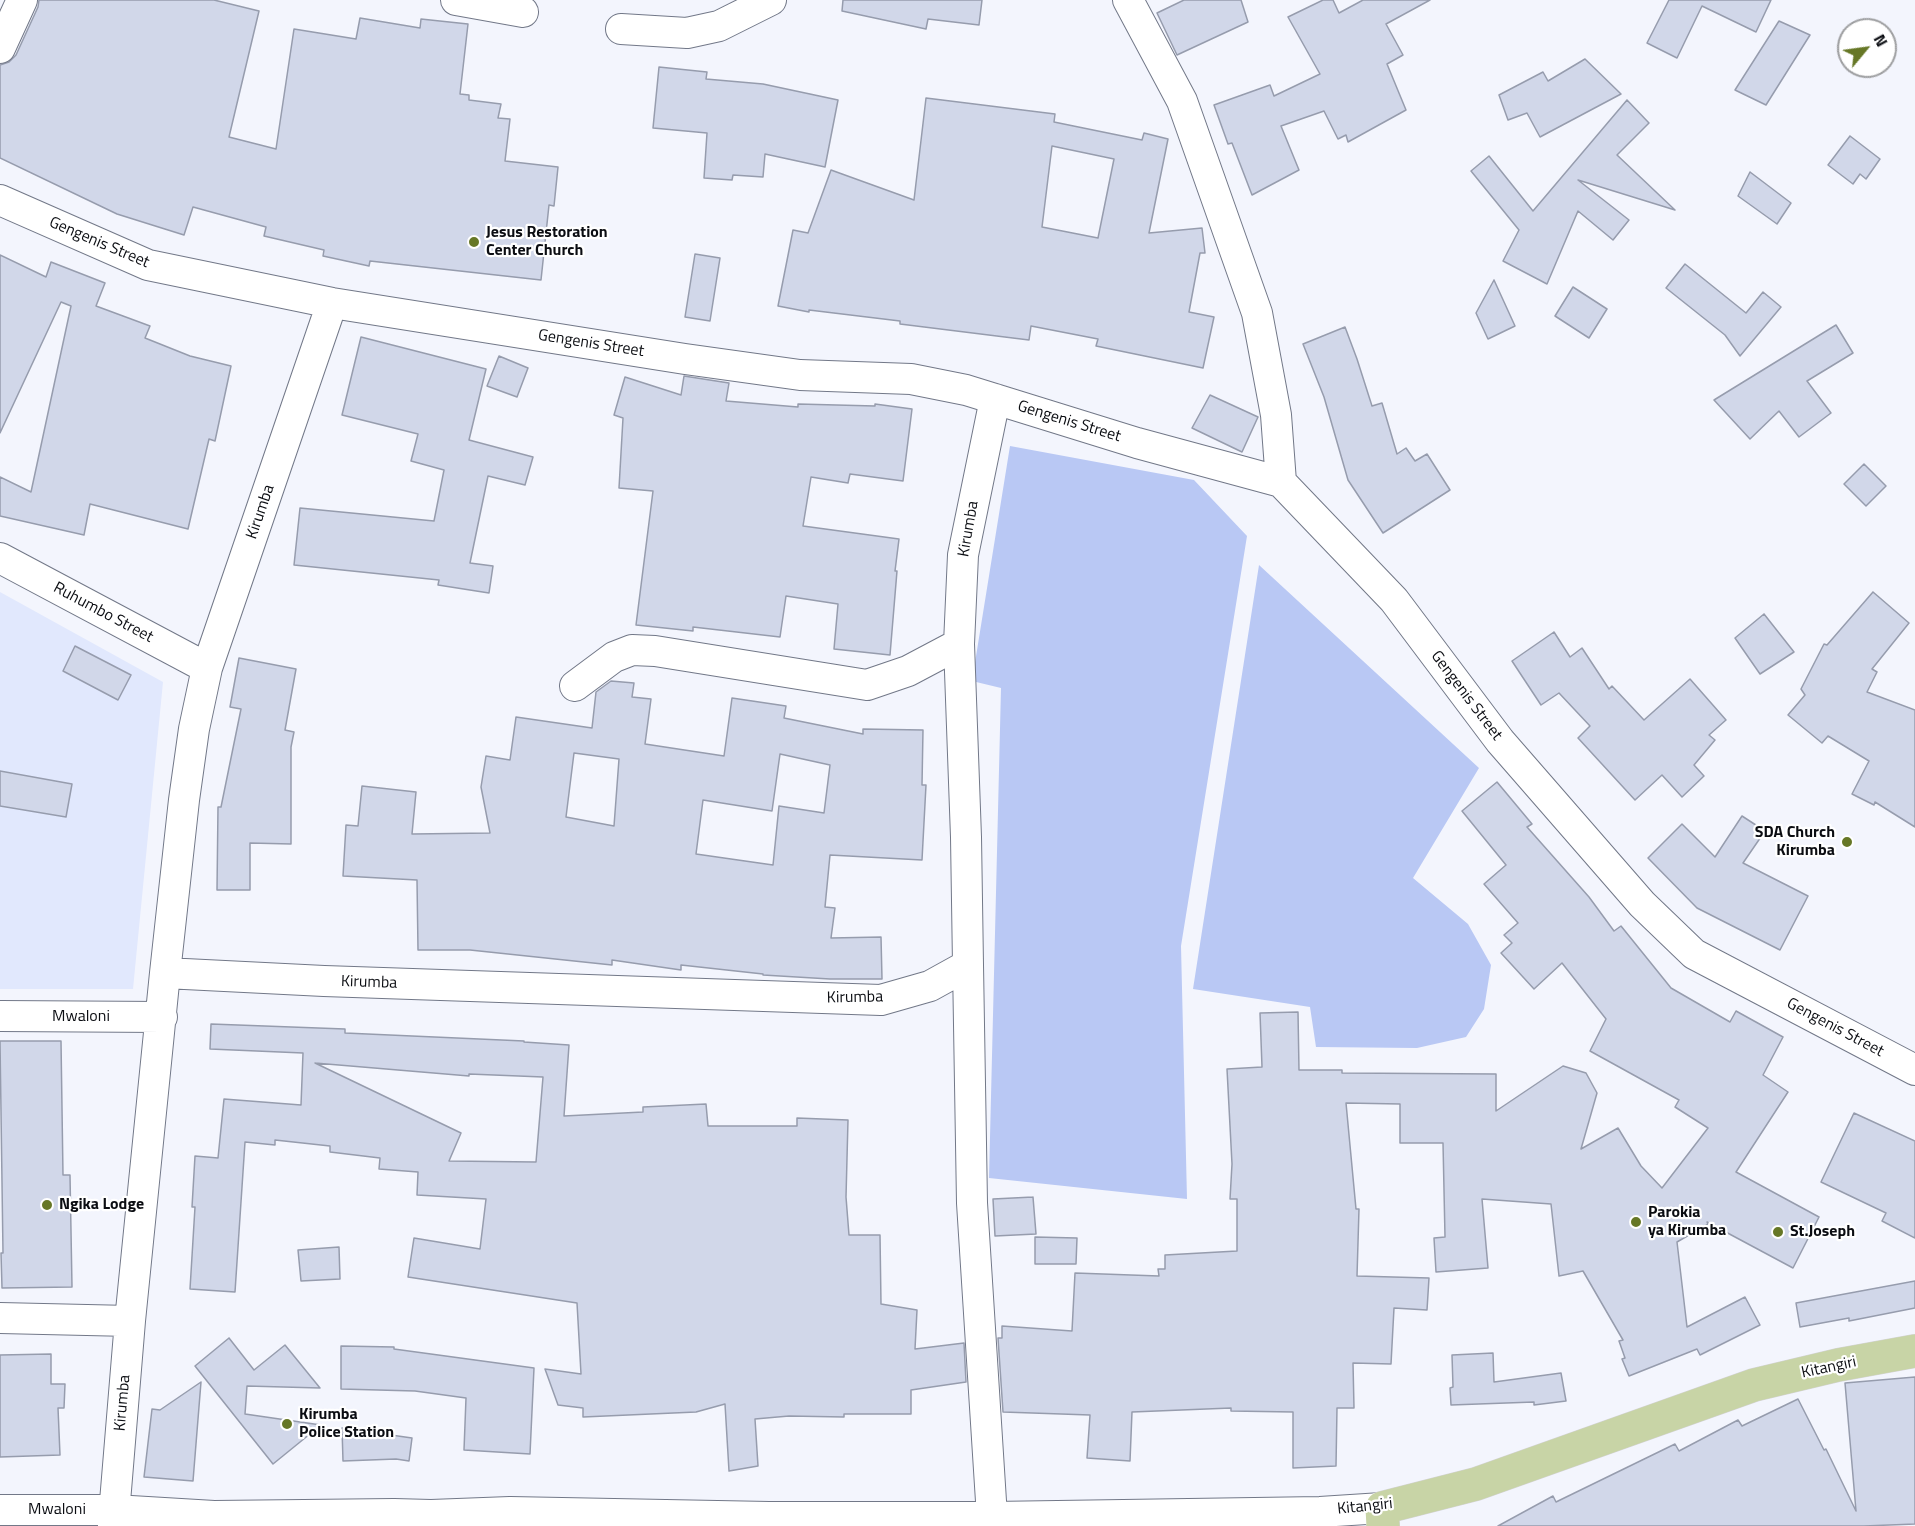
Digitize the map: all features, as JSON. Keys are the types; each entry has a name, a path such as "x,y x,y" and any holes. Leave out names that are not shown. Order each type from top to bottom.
{"main road":[{"name":"Kitangiri","path":"1382,1517 1754,1385 1838,1365 1915,1351"}],"street":[{"path":"0,48 22,0"},
{"path":"456,0 523,12"},
{"path":"621,29 687,33 719,26 771,0"},
{"path":"1128,0 1182,101 1257,313 1276,415 1281,482"},
{"name":"Gengenis Street","path":"0,200 148,265 332,303 800,375 911,379 966,390 1137,443 1281,482 1394,600 1500,741 1642,904 1694,954 1915,1070"},
{"name":"Kirumba","path":"114,1518 130,1321 165,973 194,729 207,668 332,303"},
{"name":"Kirumba","path":"165,973 324,981 881,1000 930,986 968,965 959,644 963,555 995,399"},
{"name":"Ruhumbo Street","path":"0,558 207,668"},
{"path":"575,686 614,657 632,650 655,651 867,685 908,671 959,644"},
{"path":"968,965 972,1203 992,1517"},
{"name":"Mwaloni","path":"0,1016 162,1017"},
{"path":"0,1318 130,1321"},
{"name":"Mwaloni","path":"0,1510 114,1518 394,1514 432,1520"},
{"name":"Kitangiri","path":"432,1520 510,1512 769,1517 992,1517 1320,1512 1382,1517"}],"shaded area":[{"path":"1010,446 1194,480 1247,536 1181,946 1187,1199 989,1178 1001,688 972,681"},
{"path":"1259,565 1479,768 1413,878 1468,924 1491,965 1484,1009 1466,1037 1417,1048 1316,1047 1310,1007 1193,989"},
{"path":"0,592 163,682 133,989 0,989"}],"building":[{"path":"39,0 214,0 259,11 229,137 276,149 294,29 356,39 360,18 420,28 421,19 468,24 460,94 469,95 469,100 501,104 498,118 510,119 505,161 558,167 554,206 549,205 541,280 370,261 369,266 323,256 324,250 264,236 266,227 193,207 184,235 117,214 0,158 0,65 9,62 16,55"},
{"path":"843,0 982,0 979,25 928,19 926,29 842,11"},
{"path":"1184,0 1241,0 1248,22 1177,55 1157,13"},
{"path":"1323,0 1333,0 1339,13 1363,0 1430,0 1386,24 1403,55 1387,64 1406,110 1348,142 1346,135 1338,139 1324,111 1281,126 1299,170 1252,195 1232,143 1228,144 1214,105 1270,85 1274,96 1320,74 1288,17"},
{"path":"1669,0 1771,0 1756,32 1702,6 1677,58 1647,43"},
{"path":"1779,21 1810,35 1766,105 1735,90"},
{"path":"1585,59 1621,94 1540,137 1527,113 1508,120 1499,95 1543,72 1548,81"},
{"path":"659,67 707,72 706,79 763,84 838,100 825,167 765,154 763,177 733,175 732,180 704,178 707,133 653,128"},
{"path":"926,98 1055,114 1054,122 1142,140 1144,133 1168,139 1149,233 1202,228 1205,253 1200,253 1189,312 1214,317 1203,368 1096,346 1098,339 1031,326 1029,340 778,306 793,230 808,233 831,170 914,200","holes":["1052,146 1114,159 1098,238 1042,227"]},
{"path":"1627,100 1649,123 1617,155 1675,210 1578,180 1629,220 1613,240 1578,211 1547,284 1503,261 1519,230 1471,171 1489,156 1533,211"},
{"path":"1850,136 1880,159 1866,179 1860,174 1853,184 1828,165"},
{"path":"1750,172 1791,203 1777,224 1738,196"},
{"path":"695,254 720,258 710,321 685,317"},
{"path":"0,255 46,277 51,262 105,283 96,306 150,326 145,338 190,356 231,366 215,441 209,439 188,529 90,504 84,535 0,516 0,477 31,492 71,306 61,302 0,433"},
{"path":"1685,264 1746,313 1763,292 1781,307 1740,356 1725,335 1666,288"},
{"path":"1494,280 1515,326 1488,339 1476,313"},
{"path":"1573,287 1607,309 1589,338 1555,316"},
{"path":"1836,325 1853,353 1807,381 1831,413 1799,437 1779,411 1750,439 1714,400"},
{"path":"1345,327 1372,406 1382,403 1397,454 1406,448 1415,461 1427,454 1450,490 1383,533 1348,480 1324,397 1303,344"},
{"path":"361,337 486,369 469,440 533,457 525,485 488,476 470,563 493,566 489,593 438,585 439,580 294,565 300,508 434,521 444,470 411,461 418,434 342,415"},
{"path":"499,356 528,368 517,397 487,386"},
{"path":"684,376 729,383 726,401 798,407 798,404 875,406 875,404 912,409 903,481 850,474 848,483 811,477 803,526 899,539 890,655 834,649 838,604 786,596 780,637 693,627 693,631 636,625 653,491 619,488 623,418 614,415 625,377 681,395"},
{"path":"1210,395 1258,417 1242,452 1192,428"},
{"path":"1864,464 1886,486 1866,506 1844,484"},
{"path":"1873,592 1909,623 1872,669 1877,672 1867,692 1915,710 1915,827 1875,802 1874,805 1852,794 1869,761 1828,736 1822,743 1788,715 1805,695 1801,689 1824,644 1827,645"},
{"path":"1764,614 1794,652 1760,674 1735,638"},
{"path":"1554,632 1570,657 1582,648 1609,689 1612,686 1644,720 1690,679 1726,720 1709,735 1715,740 1694,765 1704,776 1682,797 1662,775 1635,800 1578,738 1590,726 1559,693 1541,705 1512,661"},
{"path":"75,646 131,675 118,700 63,671"},
{"path":"239,658 296,669 285,730 294,732 291,747 291,844 250,843 250,890 217,890 218,807 221,807 241,709 230,707"},
{"path":"611,681 634,683 632,697 651,699 645,744 724,756 732,698 786,706 784,718 863,734 863,729 923,730 922,785 926,785 922,860 830,855 825,907 835,908 831,938 881,937 882,979 763,975 681,965 681,970 612,960 612,965 470,950 418,950 417,880 343,876 346,825 358,826 362,786 416,792 412,834 490,833 481,787 486,756 510,760 516,717 592,728 596,692","holes":["574,753 619,759 614,826 566,817","780,754 830,765 824,813 779,806 773,865 696,854 703,800 772,811"]},
{"path":"0,771 72,784 66,817 0,806"},
{"path":"1497,782 1532,824 1527,827 1589,897 1614,931 1621,926 1671,988 1730,1022 1736,1011 1783,1037 1763,1075 1788,1092 1736,1172 1819,1217 1793,1268 1707,1222 1708,1224 1677,1242 1687,1327 1745,1297 1760,1325 1700,1355 1697,1349 1629,1376 1622,1359 1625,1358 1619,1341 1623,1340 1583,1271 1559,1276 1551,1204 1482,1199 1488,1268 1436,1272 1434,1238 1445,1237 1443,1143 1400,1143 1400,1104 1346,1103 1356,1209 1359,1209 1357,1276 1429,1278 1427,1310 1394,1308 1391,1364 1353,1363 1354,1408 1337,1408 1336,1466 1293,1468 1293,1412 1231,1411 1231,1408 1132,1412 1130,1461 1087,1458 1090,1415 1003,1412 998,1338 1002,1338 1002,1326 1072,1331 1075,1273 1159,1276 1158,1269 1165,1269 1165,1255 1237,1251 1237,1199 1230,1199 1232,1164 1227,1069 1262,1067 1260,1013 1298,1012 1299,1070 1342,1070 1342,1073 1496,1074 1496,1111 1563,1066 1586,1073 1597,1093 1581,1149 1618,1128 1641,1166 1662,1188 1708,1128 1675,1107 1679,1100 1590,1051 1606,1019 1562,963 1534,989 1501,953 1512,943 1504,935 1518,923 1484,884 1506,865 1462,811"},
{"path":"1742,816 1765,831 1743,863 1808,896 1780,950 1697,908 1648,858 1682,824 1715,857"},
{"path":"211,1024 345,1029 345,1033 569,1045 564,1116 643,1112 643,1107 706,1104 708,1126 797,1126 797,1118 848,1120 846,1197 849,1235 880,1235 881,1304 917,1310 915,1349 964,1343 966,1382 911,1390 911,1414 844,1414 844,1417 789,1416 755,1419 758,1466 729,1471 725,1404 696,1412 583,1417 583,1408 558,1405 545,1369 581,1374 577,1303 408,1277 414,1238 480,1249 486,1199 417,1195 418,1172 379,1169 380,1158 330,1152 330,1146 275,1140 275,1145 245,1142 235,1292 190,1289 195,1207 192,1207 195,1156 218,1158 224,1099 301,1105 303,1053 210,1049","holes":["315,1063 469,1076 469,1074 543,1077 536,1162 449,1161 461,1133"]},
{"path":"0,1041 61,1041 63,1175 70,1175 72,1287 2,1288"},
{"path":"1854,1113 1915,1141 1915,1238 1882,1221 1886,1213 1821,1182"},
{"path":"1033,1197 1036,1234 995,1236 993,1199"},
{"path":"1035,1237 1077,1238 1076,1264 1035,1264"},
{"path":"339,1247 340,1279 301,1281 298,1250"},
{"path":"1915,1281 1915,1308 1849,1321 1849,1318 1800,1327 1796,1303"},
{"path":"229,1338 254,1370 285,1345 320,1388 247,1386 245,1414 321,1425 273,1464 195,1366"},
{"path":"341,1346 394,1347 394,1349 534,1368 530,1454 464,1450 466,1398 415,1391 341,1389"},
{"path":"1493,1353 1494,1382 1561,1373 1566,1401 1534,1405 1534,1402 1451,1405 1452,1355"},
{"path":"51,1354 51,1384 65,1384 64,1408 58,1408 60,1455 0,1457 0,1355"},
{"path":"1915,1377 1915,1524 1498,1526 1553,1496 1556,1502 1675,1444 1679,1451 1738,1420 1742,1426 1798,1399 1824,1450 1826,1449 1856,1511 1845,1383"},
{"path":"201,1382 193,1481 144,1477 152,1409 160,1410"},
{"path":"342,1428 412,1438 409,1461 396,1459 343,1461"}],"place":[{"name":"Jesus Restoration Center Church","path":"474,242"},
{"name":"SDA Church Kirumba","path":"1847,842"},
{"name":"Ngika Lodge","path":"47,1205"},
{"name":"Parokia ya Kirumba","path":"1636,1222"},
{"name":"St.Joseph","path":"1778,1232"},
{"name":"Kirumba Police Station","path":"287,1424"}]}
